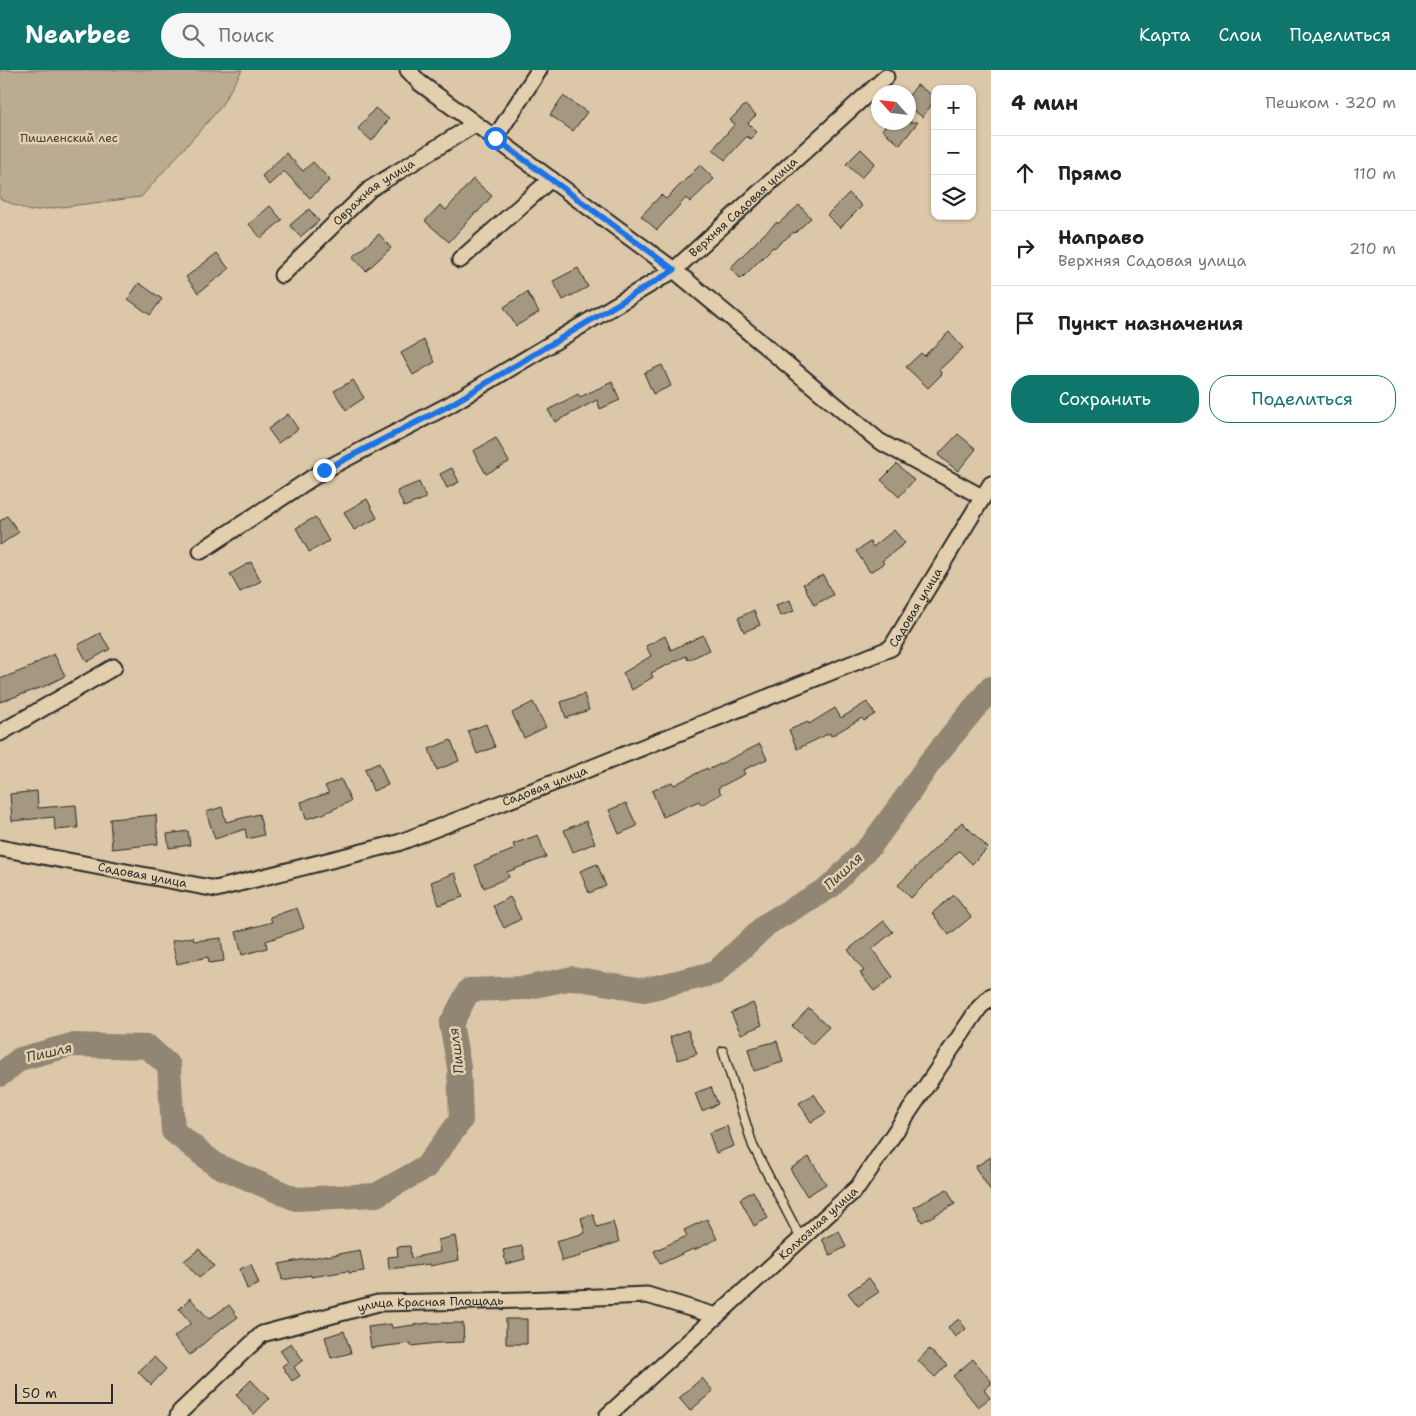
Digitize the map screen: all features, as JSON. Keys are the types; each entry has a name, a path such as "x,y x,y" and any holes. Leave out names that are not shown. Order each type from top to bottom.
{"street":[{"path":"408,70 420,83 674,270 879,440 982,497"},
{"path":"495,138 539,70"},
{"name":"Верхняя Садовая улица","path":"201,552 324,470 450,405 674,270 886,77"},
{"name":"Овражная улица","path":"282,275 370,189 475,124"},
{"path":"460,260 551,180"},
{"name":"Садовая улица","path":"0,848 216,889 398,843 891,648 991,484"},
{"path":"0,733 114,668"},
{"name":"Колхозная улица","path":"607,1416 858,1186 979,1008 991,996"},
{"name":"улица Красная Площадь","path":"178,1416 262,1334 378,1303 647,1295 716,1316"}],"lane":[{"path":"723,1050 753,1146 801,1239"}],"green space":[{"name":"Пишленский лес","path":"0,70 242,70 220,108 141,197 30,211 0,199"}],"building":[{"path":"917,85 931,94 931,105 923,117 916,112"},
{"path":"563,96 587,112 573,131 550,115"},
{"path":"745,105 756,115 748,123 757,132 750,139 747,136 725,160 713,149 735,124 730,120"},
{"path":"375,108 389,119 372,141 358,129"},
{"path":"882,130 912,130 900,145"},
{"path":"861,149 875,163 861,178 846,164"},
{"path":"286,153 303,171 313,162 330,180 310,198 284,171 269,185 262,176"},
{"path":"700,165 714,179 690,202 686,198 657,230 641,216 661,195 666,199"},
{"path":"473,179 492,196 449,242 425,221 440,205 446,210"},
{"path":"849,193 862,206 840,228 827,215"},
{"path":"799,205 811,218 795,233 773,247 741,279 730,268 777,222 778,224"},
{"path":"270,206 282,220 261,238 249,224"},
{"path":"309,209 319,221 300,237 290,225"},
{"path":"379,234 391,248 366,271 353,257"},
{"path":"217,253 229,269 198,293 186,277"},
{"path":"578,268 588,287 563,300 553,281"},
{"path":"139,283 162,299 150,315 128,299"},
{"path":"527,292 539,312 516,326 504,307"},
{"path":"949,332 963,348 939,370 942,374 928,388 906,367 921,353 924,356"},
{"path":"424,340 435,362 413,375 401,353"},
{"path":"662,365 671,386 653,394 644,373"},
{"path":"353,380 364,398 346,410 334,391"},
{"path":"612,382 620,400 600,409 597,400 555,422 548,410 578,394 580,397"},
{"path":"288,414 298,429 278,443 268,429"},
{"path":"958,434 976,449 958,471 938,455"},
{"path":"496,438 509,462 486,474 473,451"},
{"path":"897,464 914,480 899,497 881,480"},
{"path":"452,468 459,482 447,488 440,474"},
{"path":"419,482 426,498 404,507 397,491"},
{"path":"367,499 377,518 354,530 344,512"},
{"path":"7,516 19,532 0,545 0,521"},
{"path":"315,517 329,541 309,552 296,528"},
{"path":"894,530 905,543 882,561 884,563 870,572 856,551 870,542 873,547"},
{"path":"251,562 261,581 240,592 230,574"},
{"path":"823,575 833,595 814,605 803,584"},
{"path":"790,600 794,611 780,616 776,605"},
{"path":"754,610 760,625 744,632 738,618"},
{"path":"100,633 110,649 87,662 78,645"},
{"path":"703,635 710,650 688,660 686,656 651,673 653,677 632,690 623,673 651,656 646,646 665,636 671,650"},
{"path":"54,654 65,676 43,687 0,702 0,679 33,666"},
{"path":"584,694 589,710 566,718 561,702"},
{"path":"533,702 546,727 524,738 512,713"},
{"path":"867,702 875,714 864,721 862,718 831,736 830,733 797,749 789,730 808,722 809,724 835,708 841,718"},
{"path":"486,724 495,747 477,754 468,731"},
{"path":"451,740 459,761 437,770 429,749"},
{"path":"760,744 767,759 743,770 745,774 718,788 721,794 701,805 699,801 663,817 652,791 672,782 674,785"},
{"path":"379,763 388,785 373,791 365,769"},
{"path":"341,779 351,801 323,814 306,819 301,802 329,793 325,786"},
{"path":"37,791 38,808 76,805 78,828 55,830 54,817 12,821 10,794"},
{"path":"626,803 637,826 619,834 609,810"},
{"path":"222,807 226,822 259,814 264,835 247,839 245,829 215,839 206,812"},
{"path":"156,815 158,844 112,849 110,819"},
{"path":"586,821 595,843 573,852 564,830"},
{"path":"962,822 988,848 972,864 959,851 911,898 898,885"},
{"path":"188,831 190,845 169,848 167,834"},
{"path":"538,835 546,857 507,872 509,877 484,888 475,865 515,849 513,844"},
{"path":"597,864 606,886 589,893 580,871"},
{"path":"455,873 463,897 439,905 431,882"},
{"path":"954,895 971,917 949,935 932,913"},
{"path":"510,897 521,919 504,928 493,906"},
{"path":"297,908 304,928 266,941 267,948 242,955 236,932 272,922 270,917"},
{"path":"884,921 893,932 872,949 893,977 874,991 860,973 864,971 848,950"},
{"path":"193,937 194,941 221,938 224,961 209,963 208,957 177,964 172,941"},
{"path":"753,1003 762,1025 741,1034 731,1013"},
{"path":"809,1008 829,1027 812,1044 792,1026"},
{"path":"688,1030 697,1054 678,1060 670,1037"},
{"path":"777,1041 783,1062 754,1071 748,1049"},
{"path":"711,1087 718,1104 702,1111 695,1093"},
{"path":"814,1094 826,1113 811,1122 799,1103"},
{"path":"727,1126 734,1146 716,1153 709,1133"},
{"path":"809,1157 826,1184 807,1196 790,1169"},
{"path":"991,1157 991,1191 975,1167"},
{"path":"947,1189 955,1204 922,1222 914,1207"},
{"path":"753,1191 768,1218 754,1226 740,1199"},
{"path":"593,1214 597,1227 613,1222 619,1242 562,1261 556,1241 585,1233 581,1218"},
{"path":"707,1219 717,1239 660,1264 654,1251 687,1236 684,1230"},
{"path":"839,1231 846,1247 830,1255 822,1239"},
{"path":"455,1236 459,1260 430,1266 430,1264 389,1269 388,1257 398,1256 397,1247 410,1246 411,1258 440,1252 438,1240"},
{"path":"522,1246 525,1259 506,1264 503,1250"},
{"path":"199,1249 214,1266 199,1278 184,1261"},
{"path":"360,1250 364,1271 349,1273 348,1271 311,1277 311,1275 282,1280 279,1264"},
{"path":"251,1264 259,1284 247,1289 240,1269"},
{"path":"869,1278 879,1292 858,1306 848,1293"},
{"path":"190,1298 209,1319 229,1305 238,1317 190,1355 174,1337 191,1323 179,1309"},
{"path":"506,1319 527,1319 527,1344 506,1344"},
{"path":"959,1319 966,1329 955,1337 948,1327"},
{"path":"428,1323 463,1323 464,1342 411,1346 411,1343 371,1348 368,1327 391,1324 392,1328"},
{"path":"344,1331 351,1353 331,1358 325,1337"},
{"path":"291,1343 303,1360 294,1367 300,1376 292,1381 282,1366 288,1362 280,1350"},
{"path":"929,1349 947,1365 935,1377 918,1361"},
{"path":"154,1357 166,1369 151,1385 138,1372"},
{"path":"973,1359 991,1381 991,1384 984,1390 990,1398 978,1407 953,1376"},
{"path":"702,1378 713,1391 690,1411 679,1398"},
{"path":"251,1380 269,1399 254,1414 236,1395"}],"waterway":[{"name":"Пишля","path":"0,1075 20,1059 71,1045 148,1047 169,1066 173,1131 216,1165 296,1199 376,1195 426,1167 461,1120 459,1067 451,1024 469,990 525,988 573,978 644,990 715,973 767,924 830,887 872,844 930,762 991,688"}],"route":[{"path":"324,470 450,405 674,270 495,138"}]}
